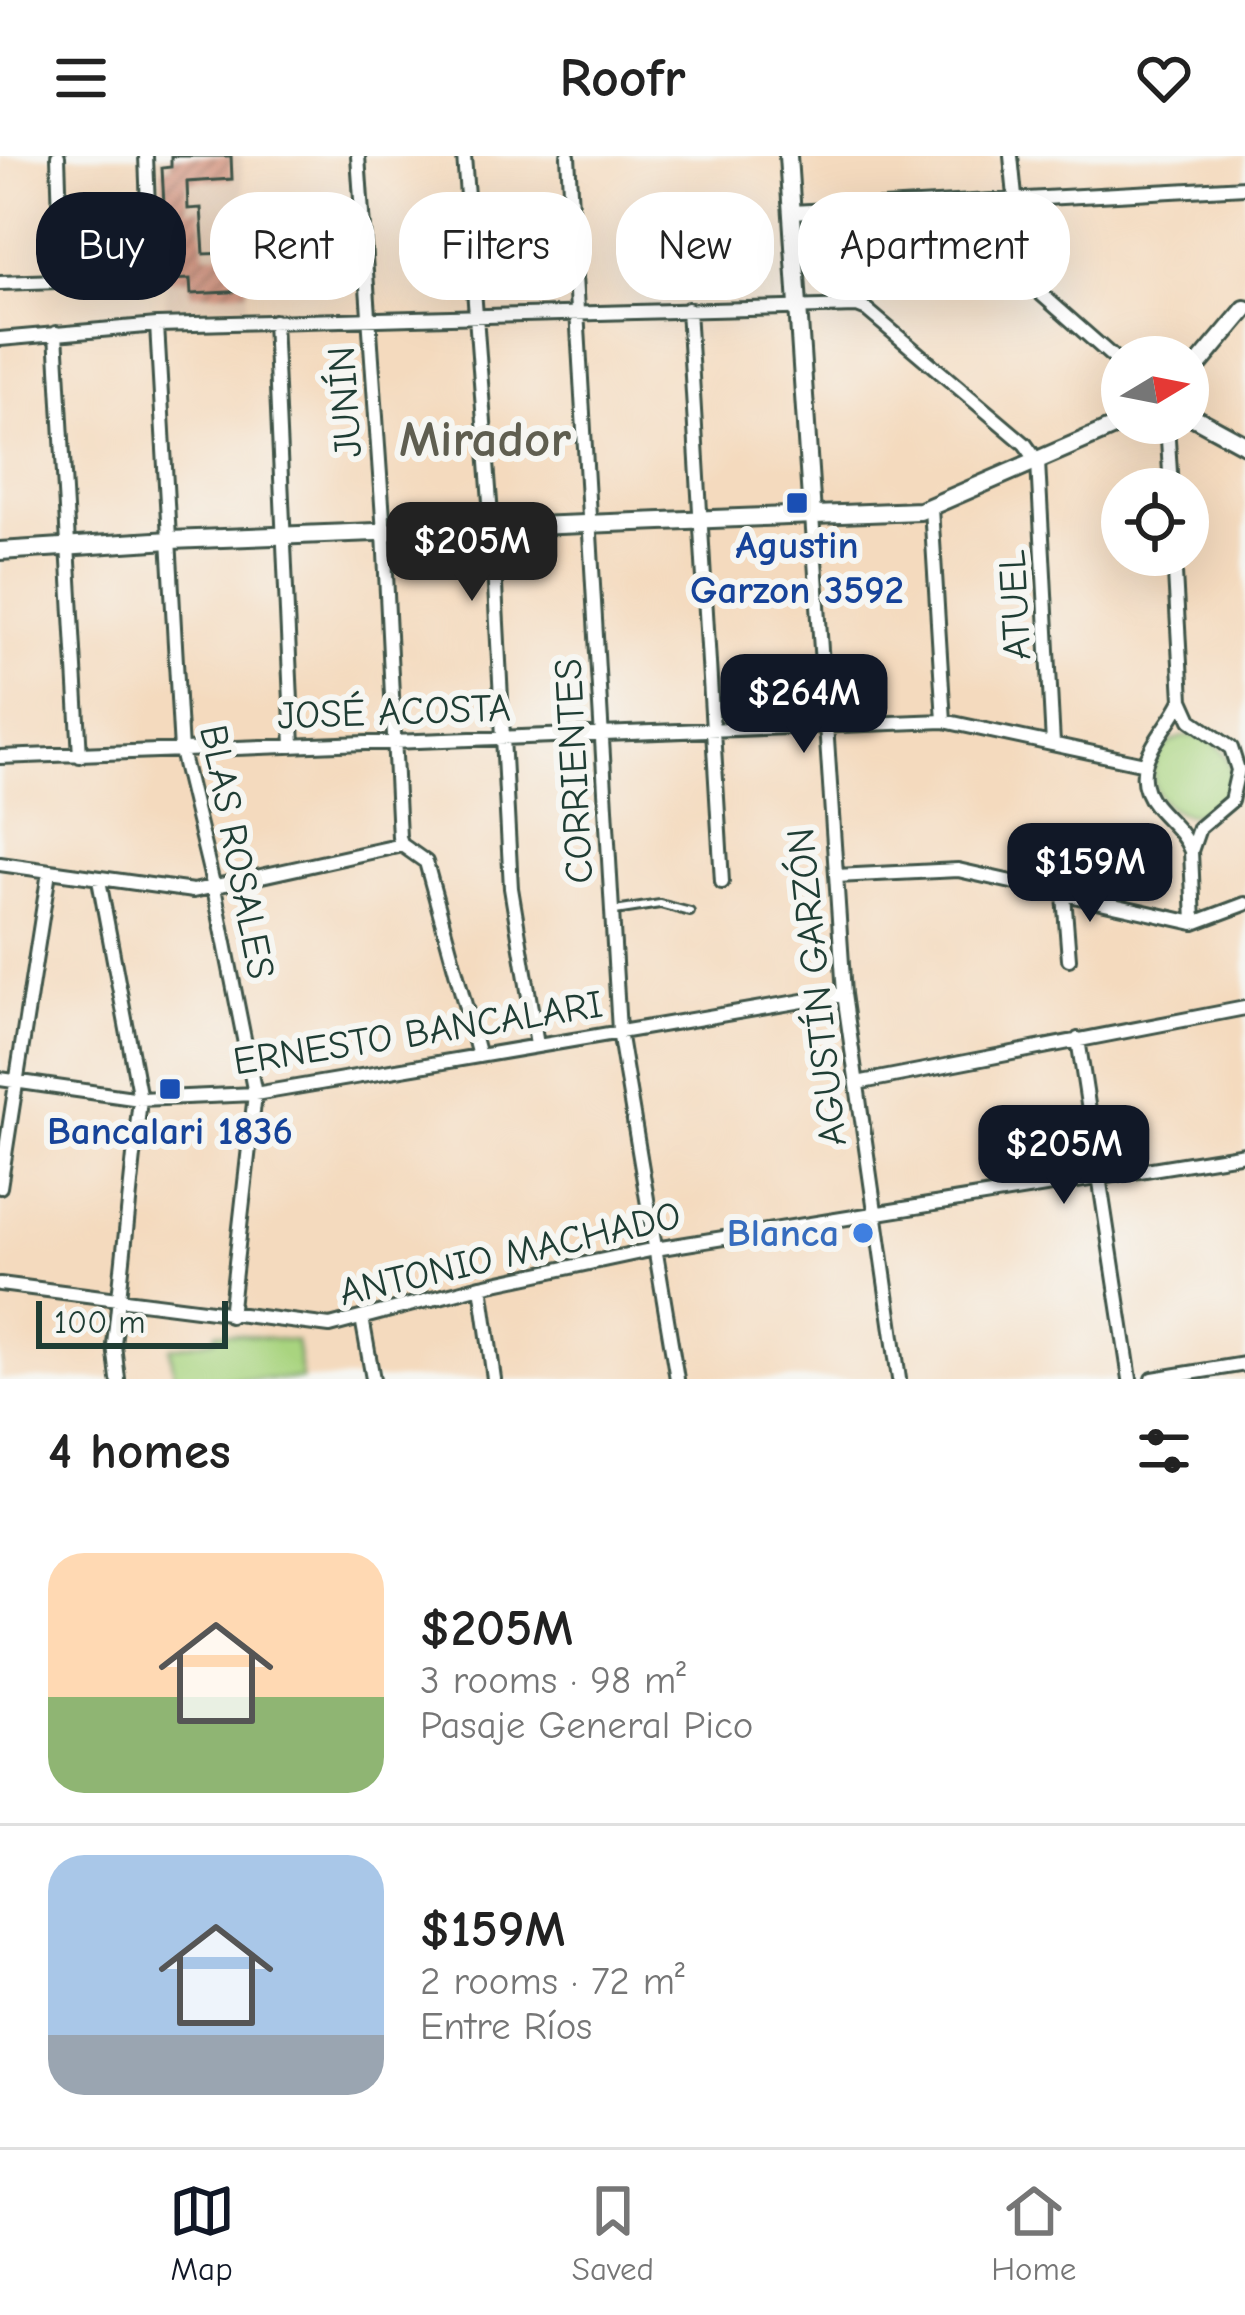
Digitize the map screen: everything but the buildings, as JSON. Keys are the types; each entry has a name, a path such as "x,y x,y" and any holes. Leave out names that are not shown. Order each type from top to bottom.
{"main road":[{"name":"AGUSTÍN GARZÓN","path":"788,156 812,515"},
{"path":"1209,352 1245,309"},
{"path":"1209,425 1245,445"},
{"path":"0,550 931,508 1101,433"}],"street":[{"path":"0,284 58,281 62,276 58,156"},
{"path":"146,156 147,192"},
{"name":"JUNÍN","path":"358,156 398,828 403,845 427,862 479,1056"},
{"path":"464,156 492,529 511,888 537,1046"},
{"name":"CORRIENTES","path":"568,156 619,1030 677,1379"},
{"path":"1011,156 1013,192"},
{"path":"1070,197 1245,188"},
{"path":"792,212 798,212"},
{"path":"1047,300 1101,347"},
{"path":"0,339 157,325 848,305 867,310 1025,444 1038,462"},
{"path":"688,309 722,882"},
{"path":"274,321 293,746"},
{"name":"BLAS ROSALES","path":"157,325 181,751 255,1094 230,1316"},
{"path":"56,333 80,756"},
{"name":"ATUEL","path":"1038,462 1053,744"},
{"path":"931,508 944,721"},
{"name":"AGUSTÍN GARZÓN","path":"812,515 844,994 899,1379"},
{"path":"1175,576 1182,700 1191,720 1240,752 1234,794 1194,837 1194,923"},
{"path":"1182,700 1159,735 1145,764 1144,778 1150,798 1191,850"},
{"name":"JOSÉ ACOSTA","path":"0,757 944,721 1145,764"},
{"path":"1159,735 1184,726 1208,730"},
{"path":"1169,819 1206,821"},
{"path":"0,865 179,892 403,845"},
{"path":"836,877 945,868 1194,923 1245,904"},
{"path":"0,1187 8,1080 49,872"},
{"path":"99,880 140,1099 117,1301 118,1379"},
{"path":"1064,895 1069,959"},
{"name":"ERNESTO BANCALARI","path":"8,1080 140,1099 255,1094 844,994"},
{"path":"857,1083 1245,1008"},
{"path":"1078,1039 1130,1379"},
{"name":"ANTONIO MACHADO","path":"0,1284 315,1327 656,1249 1245,1154"},
{"path":"481,1286 494,1379"},
{"path":"362,1318 373,1379"},
{"path":"1153,1379 1245,1364"}],"lane":[{"path":"612,912 660,904 690,912"}],"shaded area":[{"path":"159,156 242,156 243,192 210,192 210,300 248,300 248,305 166,310 166,300 186,300 186,192 161,192"}],"green space":[{"path":"1192,736 1220,747 1231,775 1220,803 1192,814 1164,803 1153,775 1164,747"},
{"path":"216,1332 296,1341 302,1379 175,1379 170,1348 215,1339"}],"place":[{"name":"Agustin Garzon 3592","path":"797,503"},
{"name":"Bancalari 1836","path":"170,1089"},
{"name":"Blanca","path":"863,1233"}],"district":[{"name":"Mirador","path":"485,439"}]}
